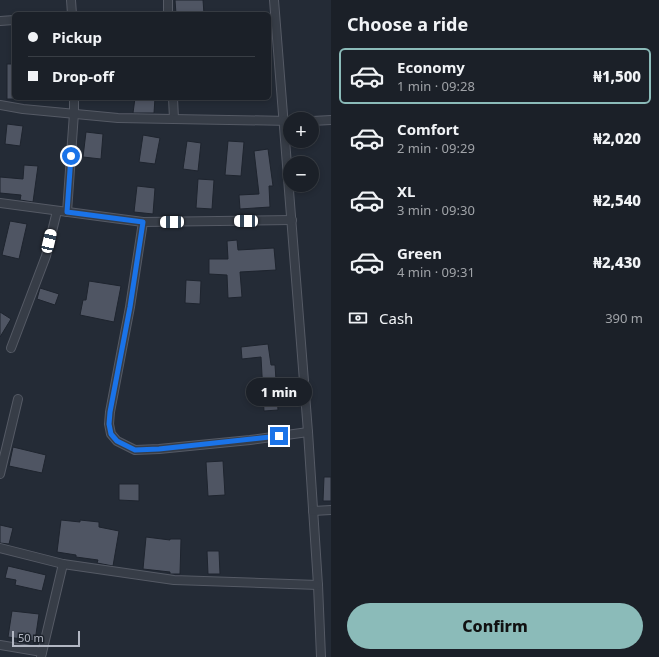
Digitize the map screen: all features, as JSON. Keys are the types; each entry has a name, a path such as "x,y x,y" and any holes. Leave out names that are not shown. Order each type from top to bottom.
{"street":[{"path":"71,0 72,12"},
{"path":"168,0 168,12"},
{"path":"274,0 286,112"},
{"path":"0,21 12,20"},
{"path":"67,212 74,100"},
{"path":"173,100 174,119"},
{"path":"0,105 23,109 118,118 283,121"},
{"path":"319,121 331,120"},
{"path":"288,148 292,220 318,585 321,657"},
{"path":"0,203 143,222 292,220"},
{"path":"11,348 46,256 57,211"},
{"path":"143,222 130,307 110,412 109,424 111,434 117,441 135,450 250,440 308,432"},
{"path":"0,474 18,399"},
{"path":"313,511 331,510"},
{"path":"0,548 63,564 174,580 318,585"},
{"path":"0,645 42,655 63,564"}],"building":[{"path":"175,0 203,0 204,12 176,12"},
{"path":"7,64 12,64 12,99 7,99"},
{"path":"135,100 155,100 154,113 133,113"},
{"path":"7,124 23,126 20,146 5,144"},
{"path":"86,132 103,134 101,159 83,157"},
{"path":"143,135 160,138 155,164 139,162"},
{"path":"187,141 201,143 198,171 183,169"},
{"path":"228,141 244,142 241,176 225,175"},
{"path":"268,149 273,186 269,186 270,207 240,209 239,195 259,194 254,151"},
{"path":"24,165 38,166 33,202 20,200 21,195 0,193 0,177 23,179"},
{"path":"198,179 214,180 212,209 196,208"},
{"path":"137,186 155,188 153,214 134,212"},
{"path":"10,221 27,224 19,259 2,255"},
{"path":"237,240 238,250 274,248 276,270 240,272 242,297 228,298 227,275 209,274 209,259 228,259 227,241"},
{"path":"186,280 201,281 200,304 185,303"},
{"path":"89,281 121,286 114,322 80,315 83,300 86,300"},
{"path":"40,288 59,294 55,305 37,299"},
{"path":"0,312 11,319 0,337"},
{"path":"268,344 271,365 275,365 278,410 264,411 261,357 242,359 241,347"},
{"path":"13,447 46,455 42,473 9,466"},
{"path":"223,461 225,495 208,496 206,462"},
{"path":"324,477 331,477 331,501 323,501"},
{"path":"119,484 139,484 139,501 119,500"},
{"path":"61,520 99,522 99,527 119,531 113,566 97,563 98,560 76,557 76,555 57,552"},
{"path":"0,525 13,528 9,544 0,543"},
{"path":"146,537 170,540 181,539 180,574 170,574 170,572 143,569"},
{"path":"207,551 219,551 220,574 208,574"},
{"path":"8,566 46,575 42,591 15,585 16,580 5,578"},
{"path":"12,611 39,614 35,641 8,637"}],"route":[{"path":"71,156 67,212 143,222 130,307 110,412 109,424 111,434 117,441 135,450 159,449 279,436"}]}
